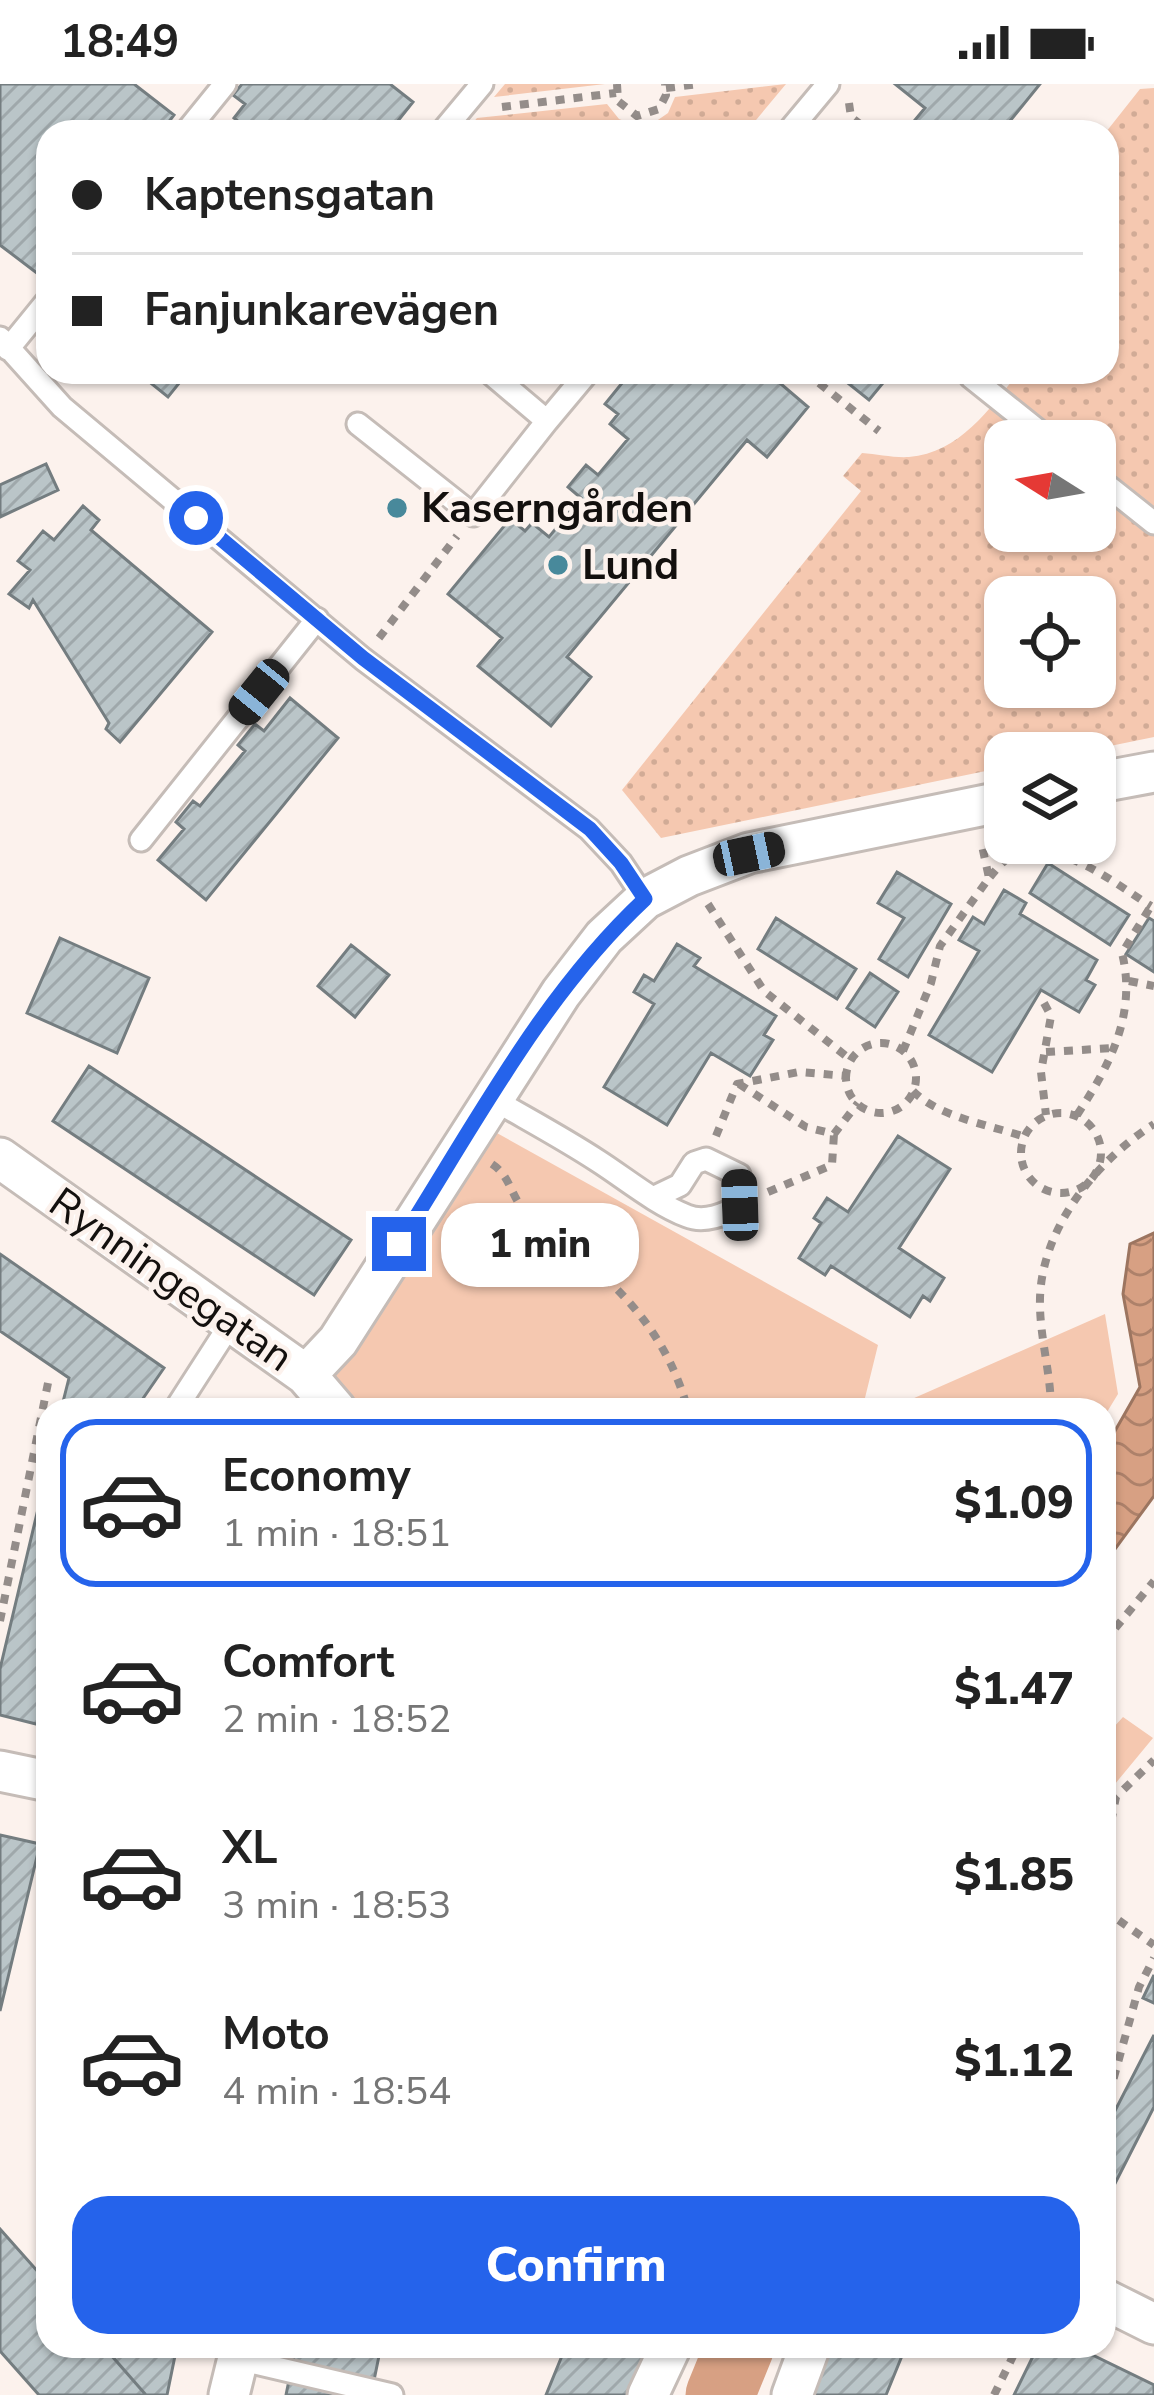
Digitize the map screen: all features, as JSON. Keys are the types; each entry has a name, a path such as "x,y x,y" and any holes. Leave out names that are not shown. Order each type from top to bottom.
{"street":[{"path":"1116,779 1154,772"},
{"path":"306,1375 338,1341 491,1098 590,956 645,899 689,876 749,854 984,805"},
{"name":"Rynningegatan","path":"0,1158 306,1375 326,1398"},
{"path":"0,1771 36,1778"},
{"path":"1116,2305 1154,2324"},
{"path":"648,2395 665,2358"},
{"path":"792,2395 806,2358"}],"lane":[{"path":"196,120 225,84"},
{"path":"452,120 482,84"},
{"path":"798,120 828,84"},
{"path":"36,312 4,344 36,379"},
{"path":"41,384 62,407 363,658 590,829 645,899"},
{"path":"503,384 547,421"},
{"path":"358,424 473,515 578,384"},
{"path":"980,384 1025,420"},
{"path":"1116,493 1154,523"},
{"path":"141,840 317,619"},
{"path":"491,1098 690,1218 722,1216 740,1205 739,1175 706,1159 694,1163 680,1185 656,1197"},
{"path":"183,1398 232,1323"},
{"path":"236,2367 392,2395"}],"path":[{"path":"459,112 616,89 629,113 645,116 659,109 666,86 699,84"},
{"path":"845,84 855,120"},
{"path":"645,116 646,120"},
{"path":"820,384 879,430"},
{"path":"363,658 473,515"},
{"path":"903,1051 931,983 940,946 988,878 1010,857 1041,854 1075,859 1153,907 1122,953 1129,981 1128,1006 1114,1048 1077,1115"},
{"path":"988,864 988,878"},
{"path":"689,876 764,991 851,1060"},
{"path":"1129,981 1154,986"},
{"path":"1044,1003 1051,1016 1041,1072 1046,1115"},
{"path":"878,1042 903,1051 914,1066 913,1091 889,1112 867,1110 848,1089 851,1060 856,1052 878,1042"},
{"path":"1046,1052 1114,1048"},
{"path":"737,1084 799,1072 846,1076"},
{"path":"737,1084 806,1127 834,1134"},
{"path":"706,1159 737,1084"},
{"path":"913,1091 958,1115 1024,1137"},
{"path":"740,1205 832,1165 834,1134 858,1103"},
{"path":"1050,1398 1040,1297 1045,1257 1061,1223 1094,1175 1101,1159 1100,1142 1092,1126 1077,1115 1046,1115 1024,1137 1022,1162 1028,1174 1048,1191 1074,1191 1094,1175 1154,1124"},
{"path":"463,1143 505,1173 523,1209 617,1286 649,1323 685,1398"},
{"path":"45,1398 48,1383"},
{"path":"0,1621 36,1442"},
{"path":"1116,1627 1154,1581"},
{"path":"1116,1797 1154,1760"},
{"path":"1116,1918 1154,1945"},
{"path":"1116,2070 1139,1987 1154,1958"},
{"path":"994,2395 1012,2358"}],"shaded area":[{"path":"505,84 605,84 494,97"},
{"path":"786,84 756,120 658,120 668,113 675,97"},
{"path":"1154,88 1154,737 1116,745 1116,732 984,732 984,771 661,838 622,790 861,491 843,476 862,453 909,457 944,447 972,426 1010,384 1119,384 1119,120 1140,89"},
{"path":"607,104 622,120 475,120"},
{"path":"468,1117 878,1345 865,1398 339,1398 323,1364"},
{"path":"1105,1314 1116,1398 914,1398"},
{"path":"1123,1717 1153,1738 1116,1783 1116,1725"}],"water":[{"path":"1154,1233 1154,1496 1116,1548 1116,1429 1140,1387 1123,1294 1130,1244"}],"building":[{"path":"0,84 134,84 174,115 170,120 36,120 36,272 0,245"},
{"path":"242,84 390,84 413,102 399,120 236,120 245,104 233,95"},
{"path":"895,84 1040,84 1011,120 915,120 925,108"},
{"path":"152,384 178,384 168,397"},
{"name":"Lund","path":"621,384 781,384 808,407 767,457 747,440 567,657 591,677 551,726 478,666 502,638 448,594 510,519 525,531 532,523 549,537 581,498 568,487 586,465 598,475 628,439 610,424 618,414 605,404"},
{"path":"849,384 882,384 869,400"},
{"path":"46,464 58,490 0,517 0,485"},
{"path":"83,506 99,520 91,530 212,632 120,742 106,729 109,723 33,600 29,608 9,594 30,570 18,561 43,531 54,540"},
{"path":"290,698 338,738 206,900 158,860 184,829 176,822 193,801 200,806 245,751 238,745 255,724 264,731"},
{"path":"1050,864 1129,915 1110,945 1030,893"},
{"path":"897,872 951,904 908,977 879,959 904,918 878,903"},
{"path":"1004,890 1026,903 1020,914 1097,960 1086,980 1095,985 1079,1012 1041,990 992,1072 929,1035 979,951 959,940 973,917 984,924"},
{"path":"776,918 856,969 837,999 758,949"},
{"path":"1149,918 1154,921 1154,972 1126,954"},
{"path":"60,938 149,978 117,1053 27,1013"},
{"path":"677,944 700,958 694,966 776,1016 764,1035 773,1040 750,1076 711,1053 667,1125 604,1087 654,1004 634,992 644,975 654,981"},
{"path":"351,945 389,975 355,1017 318,986"},
{"path":"870,973 898,992 875,1027 847,1008"},
{"path":"89,1066 351,1240 314,1295 53,1121"},
{"path":"898,1136 950,1169 899,1248 944,1278 930,1301 923,1296 910,1317 831,1266 825,1275 799,1258 821,1223 814,1218 827,1198 848,1212"},
{"path":"0,1254 164,1368 143,1398 64,1398 69,1378 0,1331"},
{"path":"36,1518 36,1724 0,1715 0,1669"},
{"path":"0,1835 36,1843 36,1861 0,2011"},
{"path":"1154,1975 1154,2003 1143,1998"},
{"path":"1154,2035 1154,2107 1116,2181 1116,2109"},
{"path":"0,2229 36,2270 36,2358 114,2358 146,2395 39,2395 0,2351"},
{"path":"114,2358 175,2358 167,2395 146,2395"},
{"path":"294,2358 379,2358 371,2395 286,2395"},
{"path":"561,2358 645,2358 630,2395 546,2395"},
{"path":"823,2358 901,2358 886,2395 807,2395"},
{"path":"1032,2358 1099,2358 1154,2385 1154,2395 1014,2395"}],"waterway":[{"path":"720,2395 735,2358"}],"place":[{"name":"Kaserngården","path":"397,508"},
{"name":"Lund","path":"558,565"}],"route":[{"path":"196,518 363,658 590,829 645,899 604,938 561,994 399,1244"}]}
